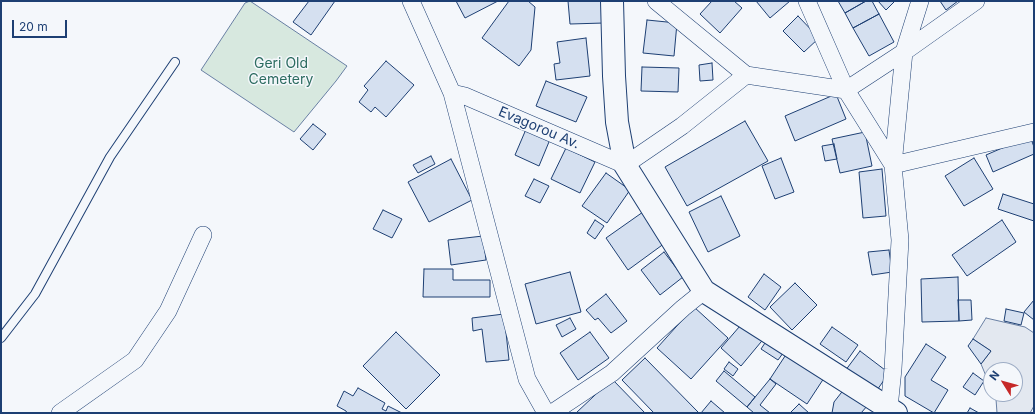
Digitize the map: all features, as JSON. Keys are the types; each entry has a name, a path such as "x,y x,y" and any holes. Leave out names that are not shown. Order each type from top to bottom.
{"main road":[{"path":"612,1 617,122 625,165 704,291 892,411"}],"street":[{"path":"411,1 452,93 527,380 546,413"},
{"path":"656,1 746,75 846,90 904,52 976,1"},
{"path":"806,1 846,90 893,165"},
{"path":"892,411 900,240 893,165 904,52 920,1"},
{"path":"625,165 682,126 746,75"},
{"name":"Evagorou Av.","path":"452,93 465,96 625,165"},
{"path":"893,165 1034,132"},
{"path":"60,413 136,360 168,311 202,235"},
{"path":"552,413 612,373 683,308 704,291"}],"lane":[{"path":"1,338 35,294 110,157 175,62"}],"green space":[{"name":"Geri Old Cemetery","path":"250,1 347,66 294,132 201,70 245,3"}],"shaded area":[{"path":"986,318 1025,327 1034,333 1034,406 1030,413 997,413 996,402 1023,402 1023,362 983,362 983,369 981,364 991,351 973,339"}],"building":[{"path":"309,1 335,1 311,35 293,22"},
{"path":"456,1 498,1 465,18"},
{"path":"509,1 528,1 535,7 531,50 519,66 482,38"},
{"path":"568,1 603,1 604,23 570,24"},
{"path":"712,1 734,1 742,8 720,33 700,14"},
{"path":"756,1 790,1 770,18"},
{"path":"838,1 866,1 845,13"},
{"path":"866,1 872,1 879,14 853,28 845,13"},
{"path":"878,1 895,1 886,10"},
{"path":"940,1 958,1 946,10"},
{"path":"879,14 894,42 869,56 853,28"},
{"path":"798,16 819,38 804,52 783,31"},
{"path":"647,20 677,23 674,56 643,53"},
{"path":"586,38 590,76 556,80 554,64 560,63 557,42"},
{"path":"386,61 414,85 386,117 375,107 371,112 359,102 368,90 364,86"},
{"path":"712,63 713,80 700,81 699,65"},
{"path":"642,67 679,68 678,92 641,91"},
{"path":"546,81 587,97 576,122 536,106"},
{"path":"836,94 846,119 795,141 785,116"},
{"path":"745,121 768,161 687,206 665,167"},
{"path":"313,124 326,134 313,150 300,139"},
{"path":"527,127 551,137 539,166 515,155"},
{"path":"865,132 872,166 840,173 832,139"},
{"path":"1030,136 1034,147 1034,154 993,172 986,155"},
{"path":"834,144 837,159 825,161 822,146"},
{"path":"566,148 595,162 580,193 551,179"},
{"path":"431,156 435,164 418,173 413,165"},
{"path":"781,158 794,192 775,199 762,166"},
{"path":"974,158 993,189 964,206 945,176"},
{"path":"451,159 472,200 429,222 408,182"},
{"path":"882,169 886,216 863,218 859,172"},
{"path":"606,173 630,190 607,223 582,206"},
{"path":"534,179 549,186 540,203 525,196"},
{"path":"1003,194 1034,204 1034,221 998,209"},
{"path":"721,196 740,236 708,252 689,212"},
{"path":"383,210 402,219 392,238 373,229"},
{"path":"643,212 665,243 628,270 606,238"},
{"path":"595,220 604,226 595,239 587,233"},
{"path":"1002,220 1016,242 967,276 952,255"},
{"path":"483,236 486,260 451,265 448,240"},
{"path":"889,250 892,272 872,275 868,252"},
{"path":"664,252 683,277 660,295 641,270"},
{"path":"424,269 453,269 453,280 490,280 490,297 423,297"},
{"path":"570,272 581,312 536,324 525,284"},
{"path":"764,274 781,287 765,310 748,297"},
{"path":"958,277 959,321 922,322 921,279"},
{"path":"795,283 817,305 792,330 770,307"},
{"path":"606,294 627,321 611,333 598,318 595,320 586,310"},
{"path":"958,300 971,300 972,320 959,321"},
{"path":"1034,300 1034,320 1024,312"},
{"path":"694,307 728,338 691,379 657,348"},
{"path":"1006,309 1024,313 1021,325 1004,321"},
{"path":"504,314 509,360 486,362 482,329 473,331 472,318"},
{"path":"570,318 576,329 562,337 556,325"},
{"path":"746,319 766,336 741,366 721,348"},
{"path":"832,327 858,345 846,362 820,344"},
{"path":"396,332 440,375 406,409 363,366"},
{"path":"590,332 609,358 578,380 560,353"},
{"path":"769,337 786,349 778,360 761,349"},
{"path":"973,339 991,351 981,364 968,346"},
{"path":"926,344 946,357 931,380 948,390 934,413 905,396 905,377"},
{"path":"789,350 826,375 807,404 770,379"},
{"path":"860,351 889,373 875,393 845,371"},
{"path":"645,358 698,412 697,413 654,413 622,380"},
{"path":"729,362 738,369 733,376 724,369"},
{"path":"724,371 755,397 747,407 716,381"},
{"path":"973,373 983,380 975,395 963,387"},
{"path":"612,379 645,413 576,413"},
{"path":"770,379 776,384 760,405 770,413 754,413 747,407"},
{"path":"358,388 385,403 382,409 386,411 388,406 402,413 347,413 337,406 344,391 353,396"},
{"path":"845,388 868,405 861,413 832,413 834,402"},
{"path":"711,401 725,413 701,413"},
{"path":"799,404 809,413 790,413"},
{"path":"970,408 979,413 967,413"}]}
